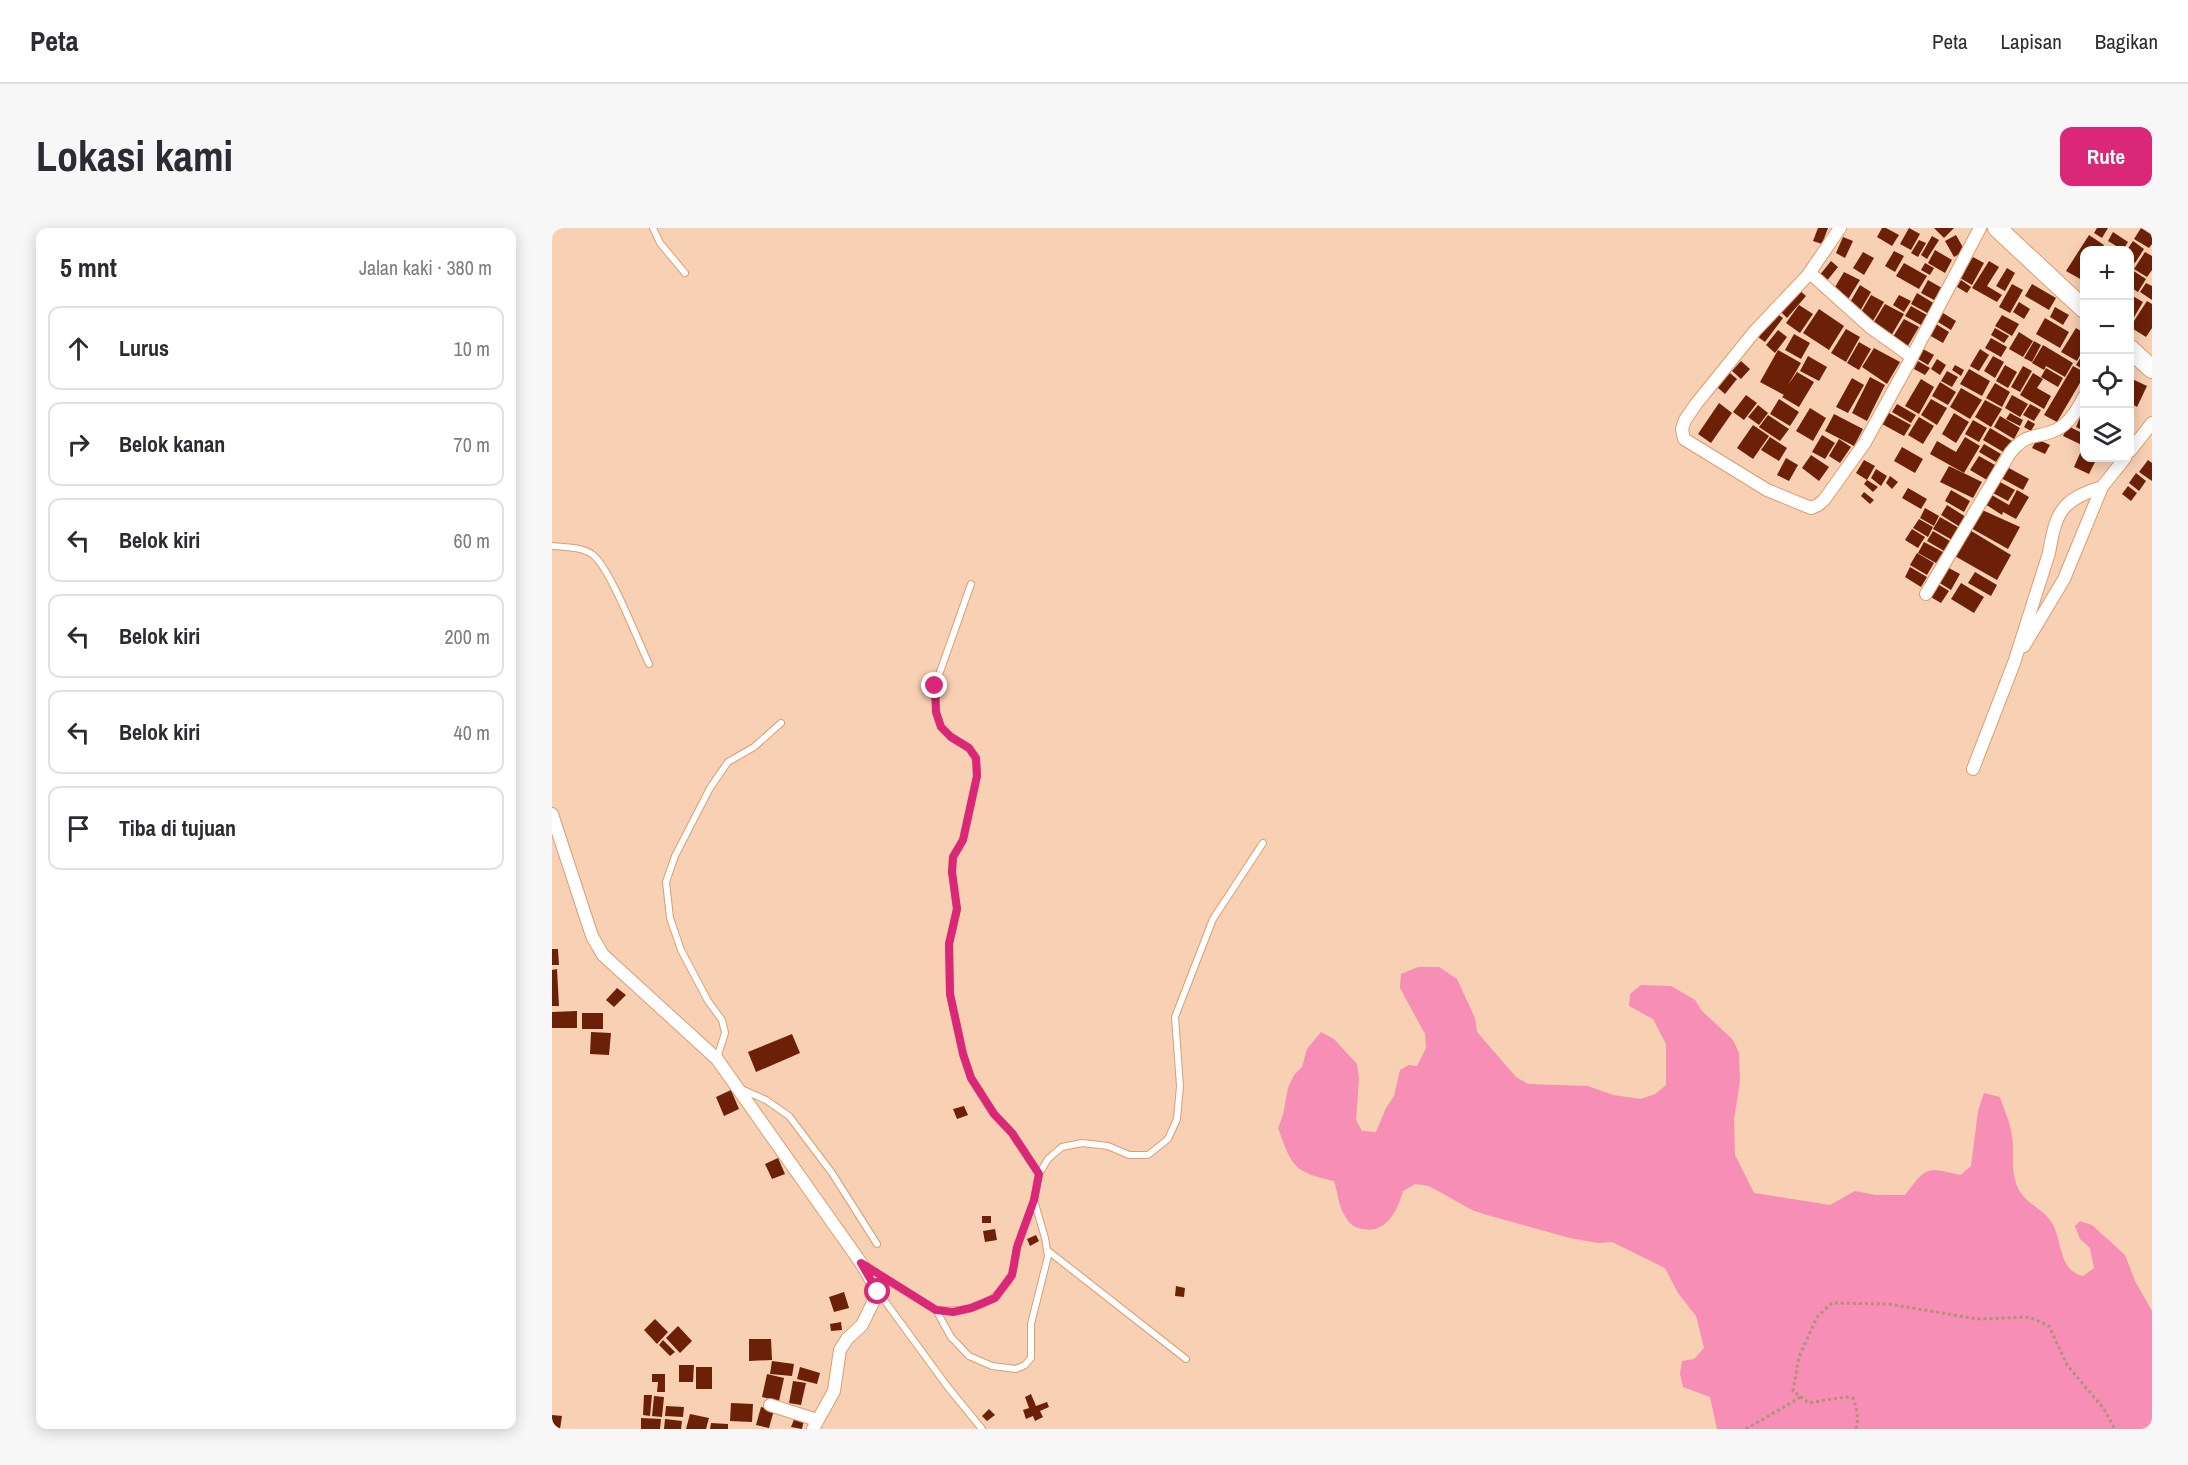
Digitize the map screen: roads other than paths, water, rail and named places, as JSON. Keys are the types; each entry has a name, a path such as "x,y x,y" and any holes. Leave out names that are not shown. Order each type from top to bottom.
{"main road":[{"path":"1997,228 2080,304"},
{"path":"2134,353 2152,369"}],"street":[{"path":"1840,228 1810,273 1755,331 1696,404 1682,429 1684,439 1767,490 1811,508 1818,506 1864,444 1980,228"},
{"path":"1810,273 1870,327 1912,357"},
{"path":"1926,594 2010,453 2024,438 2050,432 2065,424 2080,404"},
{"path":"2134,446 2152,423"},
{"path":"2014,663 2064,579 2102,487 2122,462"},
{"path":"1973,770 2014,663 2062,507 2084,493 2102,487"},
{"path":"552,814 592,936 603,955 717,1059 861,1263 878,1292 862,1325 847,1339 840,1350 834,1391 815,1425 770,1405"}],"lane":[{"path":"652,228 660,243 685,273"},
{"path":"552,546 586,550 595,556 607,574 649,664"},
{"path":"971,585 935,686 936,712 941,727 951,737 969,748 976,758 977,767 963,840 953,857 952,872 957,909 949,944 950,994 963,1054 971,1078 994,1114 1012,1133 1039,1174"},
{"path":"717,1059 725,1033 722,1020 708,1001 681,950 670,918 666,882 675,856 710,788 728,762 754,747 781,723"},
{"path":"861,1263 936,1310 953,1312 971,1308 995,1298 1012,1275 1017,1247 1034,1200 1039,1174 1048,1159 1062,1147 1082,1143 1108,1146 1129,1155 1148,1155 1168,1139 1177,1119 1180,1086 1175,1017 1213,919 1263,843"},
{"path":"738,1088 766,1100 789,1116 832,1173 877,1244"},
{"path":"936,1310 951,1337 969,1356 992,1366 1016,1369 1031,1358 1031,1323 1048,1257 1034,1200"},
{"path":"1047,1250 1186,1359"},
{"path":"878,1292 947,1386 982,1429"}]}
